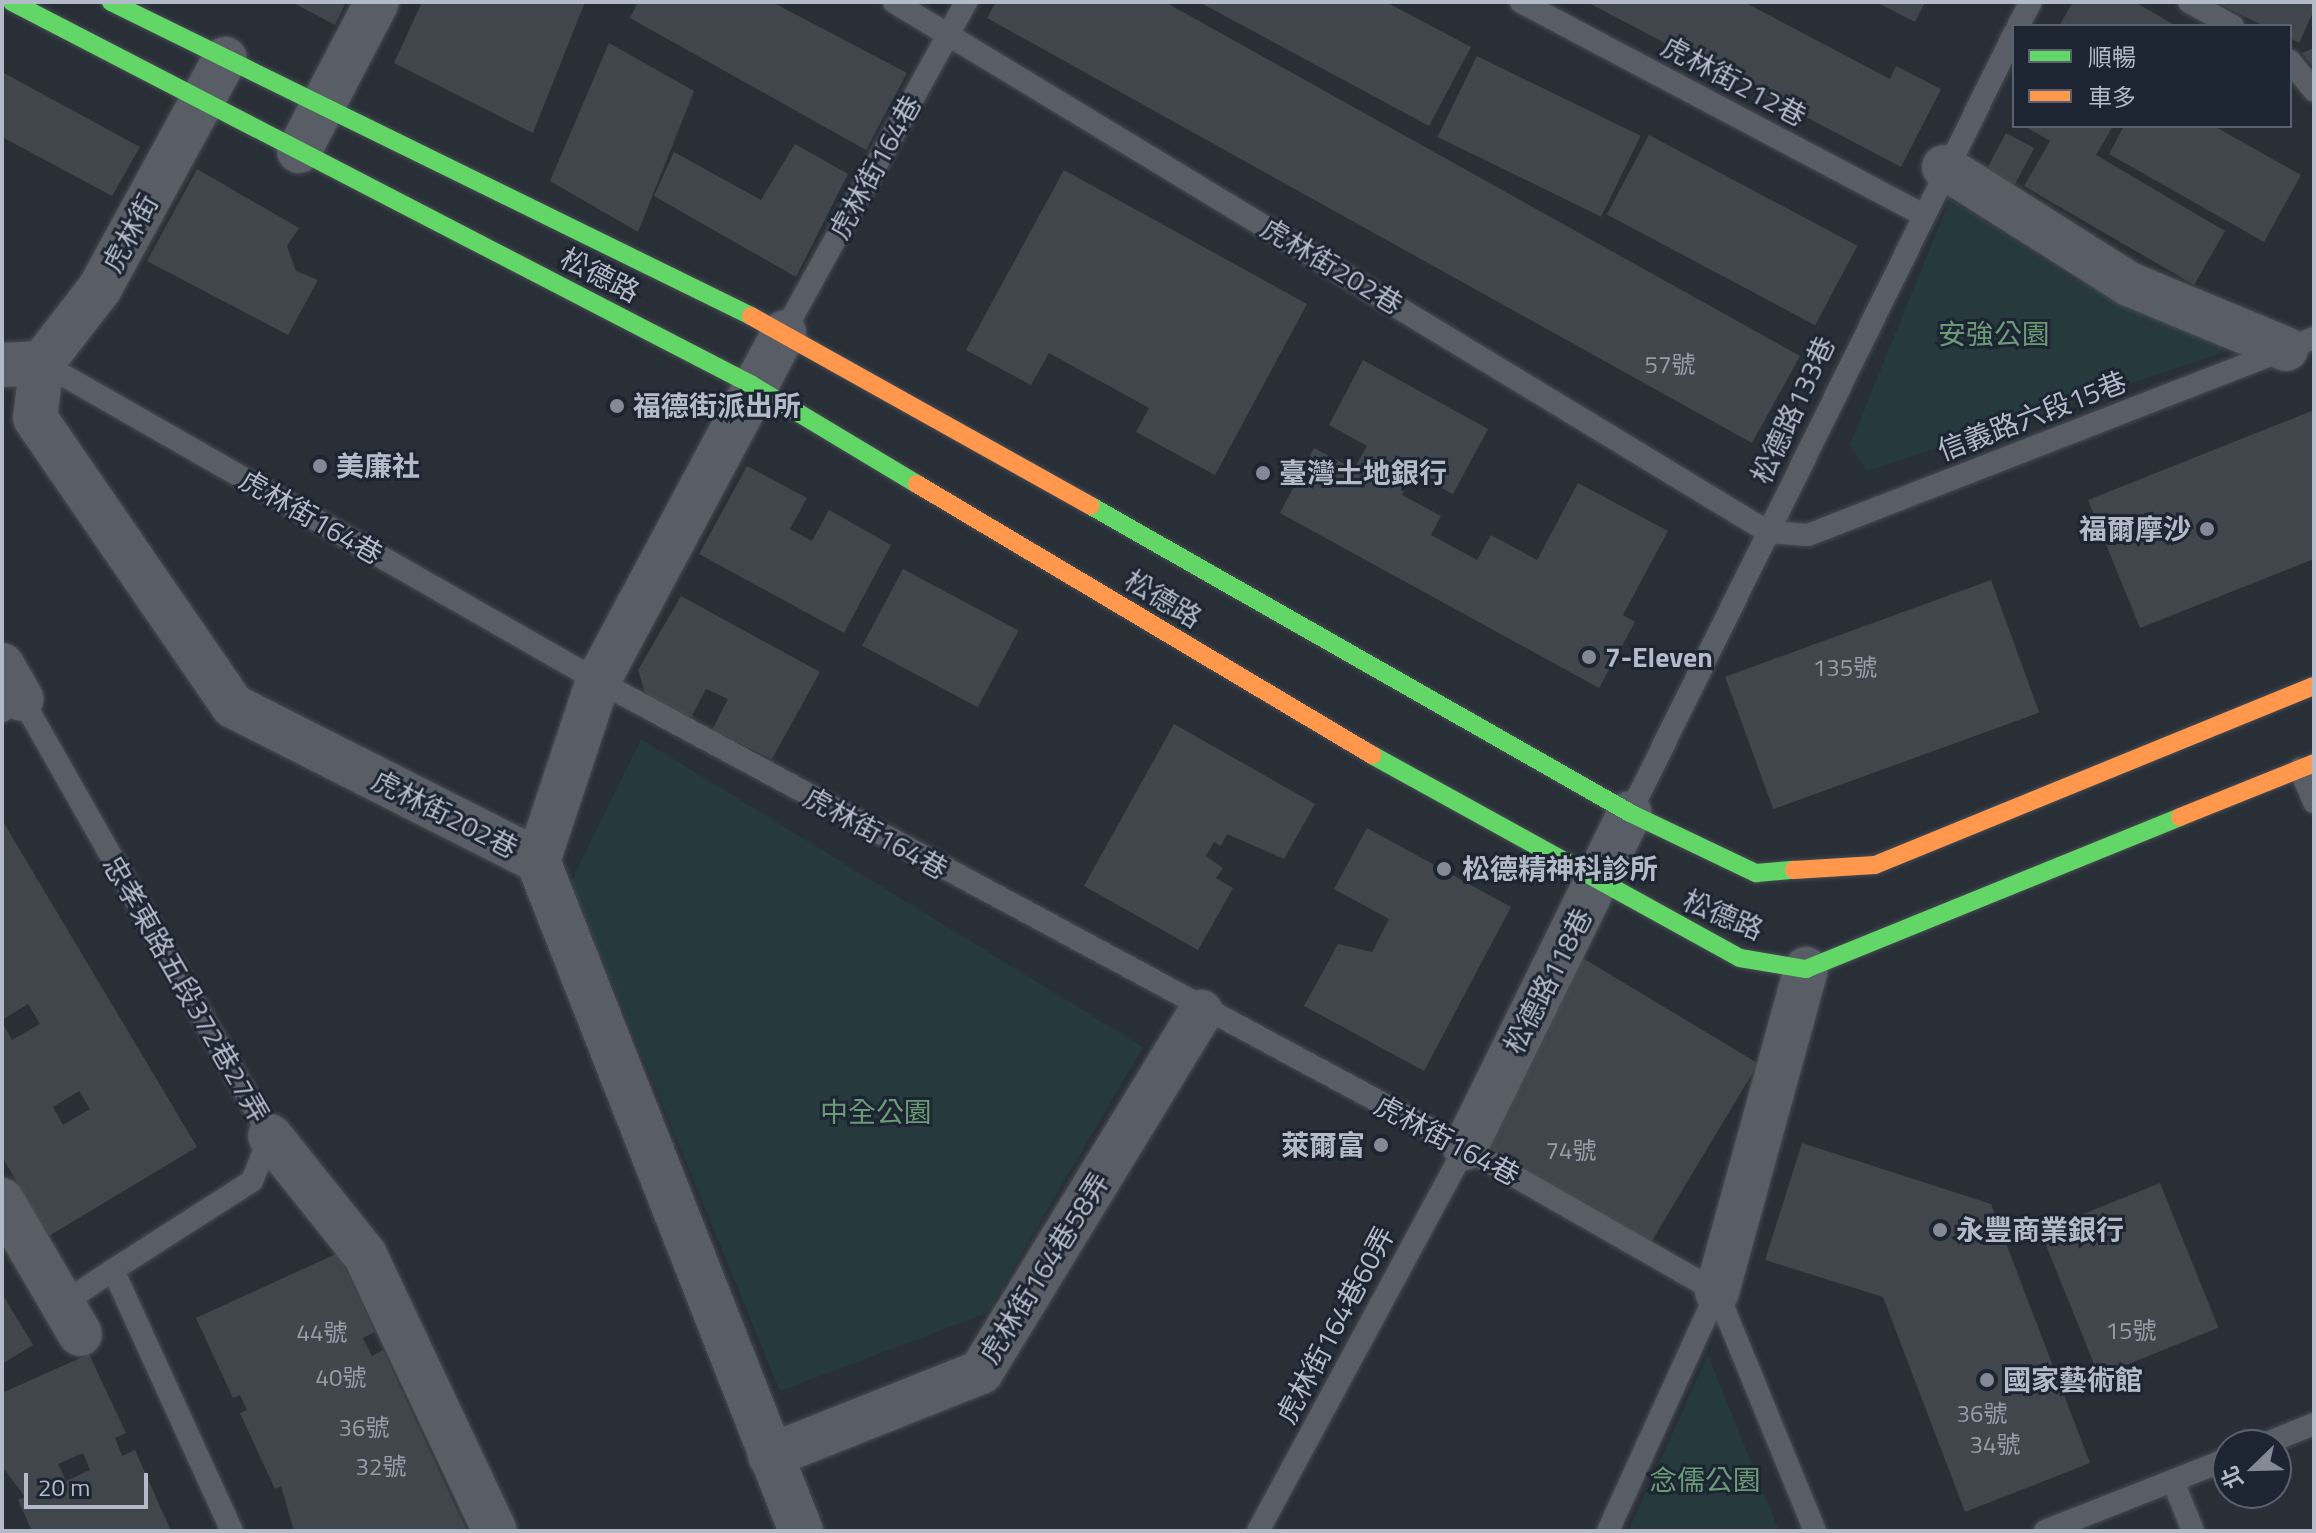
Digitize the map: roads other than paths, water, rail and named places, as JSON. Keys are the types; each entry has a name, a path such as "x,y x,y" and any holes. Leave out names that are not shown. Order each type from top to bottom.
{"main road":[{"name":"松德路","path":"12,2 752,385 1342,739 1598,882 1740,958 1806,969"},
{"name":"松德路","path":"111,2 225,59 327,102 784,332 1630,813 1756,873 1875,865 2314,686"},
{"path":"1806,969 2307,766"}],"street":[{"path":"299,151 377,2"},
{"name":"虎林街","path":"22,364 100,288 225,59"},
{"path":"1944,167 2129,284 2300,343"},
{"name":"虎林街202巷","path":"22,364 35,418 233,706 538,861 598,681 752,385 784,332"},
{"name":"松德路118巷","path":"1465,1148 1630,813"},
{"path":"538,861 801,1531"},
{"path":"1717,1292 1806,969"},
{"name":"虎林街164巷58弄","path":"770,1456 981,1372 1201,1012"},
{"path":"270,1136 365,1255 495,1531"},
{"path":"2,1200 71,1319"}],"lane":[{"name":"虎林街202巷","path":"894,2 950,33 1768,532"},
{"name":"虎林街164巷","path":"784,332 966,2"},
{"name":"虎林街212巷","path":"1521,2 1920,213"},
{"path":"2019,24 2031,2"},
{"path":"2189,2 2229,24"},
{"name":"松德路133巷","path":"1630,813 1920,213 2012,38"},
{"path":"2292,64 2314,91"},
{"name":"信義路六段15巷","path":"1768,532 1808,535 2300,343"},
{"name":"虎林街164巷","path":"22,364 1201,1012 1465,1148 1717,1292"},
{"name":"忠孝東路五段372巷27弄","path":"9,692 270,1136 252,1181 113,1270 71,1319"},
{"path":"2307,766 2314,802"},
{"name":"虎林街164巷60弄","path":"1258,1531 1465,1148"},
{"path":"113,1270 232,1531"},
{"path":"1608,1531 1717,1292"},
{"path":"1717,1292 1815,1531"},
{"path":"2292,1433 2314,1424"},
{"path":"2045,1531 2212,1465"},
{"path":"2173,1481 2193,1531"}],"place":[{"name":"福德街派出所","path":"617,406"},
{"name":"美廉社","path":"320,466"},
{"name":"臺灣土地銀行","path":"1263,473"},
{"name":"福爾摩沙","path":"2207,529"},
{"name":"7-Eleven","path":"1589,657"},
{"name":"松德精神科診所","path":"1444,869"},
{"name":"萊爾富","path":"1381,1145"},
{"name":"永豐商業銀行","path":"1940,1230"},
{"name":"國家藝術館","path":"1987,1380"}],"park label":[{"name":"安強公園","path":"1994,334"},
{"name":"中全公園","path":"876,1112"},
{"name":"念儒公園","path":"1705,1480"}]}
